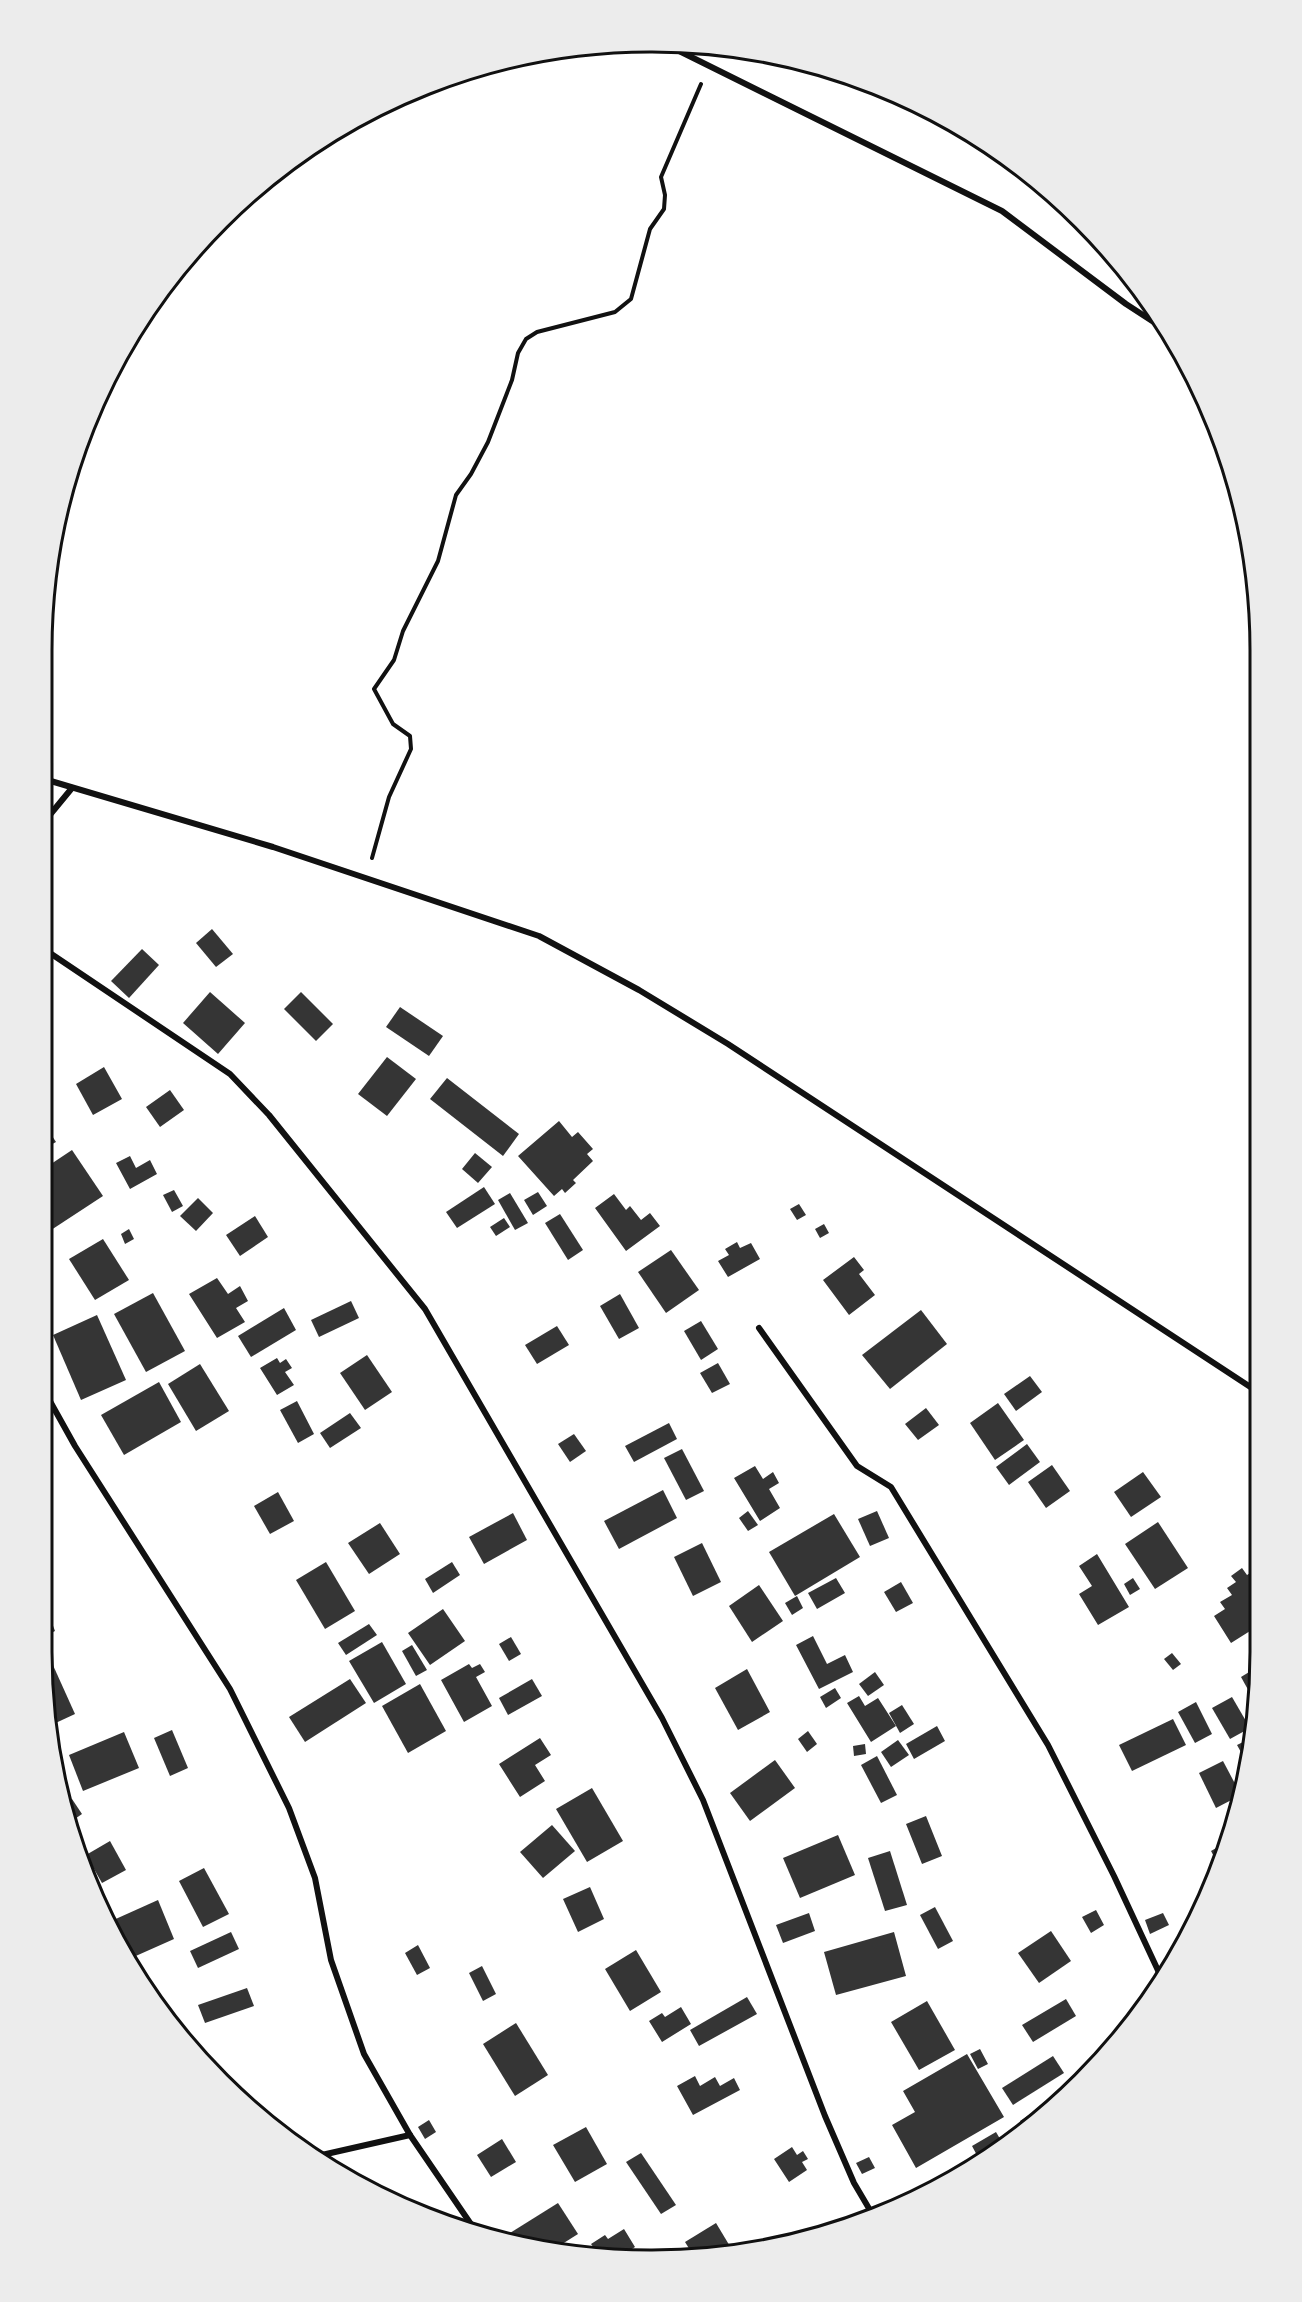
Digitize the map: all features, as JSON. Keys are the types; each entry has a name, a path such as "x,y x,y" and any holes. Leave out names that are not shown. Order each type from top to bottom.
{"street":[{"path":"684,54 1002,211 1150,320"},
{"path":"52,782 273,847 539,936 639,990 728,1044 1250,1387"},
{"path":"52,812 72,788"},
{"path":"52,954 230,1074 269,1115 425,1309 662,1718 703,1800 825,2116 854,2183 869,2208"},
{"path":"759,1328 857,1466 891,1487 1048,1745 1114,1876 1158,1969"},
{"path":"52,1405 75,1446 230,1689 289,1808 315,1878 331,1960 364,2054 410,2135 469,2221"},
{"path":"326,2154 410,2135"}],"path":[{"path":"366,878 389,797 411,749 410,736 393,724 374,689 394,660 403,631 438,561 456,495 471,474 488,442 512,380 518,353 526,339 537,332 615,312 631,299 650,229 664,209 665,195 661,177 690,106 709,67"}],"building":[{"path":"212,929 233,954 216,967 196,943"},
{"path":"142,949 159,965 129,998 111,981"},
{"path":"210,992 245,1023 218,1054 183,1023"},
{"path":"301,992 333,1024 316,1041 284,1009"},
{"path":"400,1007 443,1036 429,1056 386,1027"},
{"path":"387,1057 416,1079 387,1116 358,1094"},
{"path":"104,1067 122,1099 93,1115 76,1084"},
{"path":"447,1078 519,1134 503,1156 430,1099"},
{"path":"170,1090 184,1110 160,1127 146,1107"},
{"path":"559,1121 572,1137 578,1132 593,1149 587,1154 593,1161 573,1180 576,1183 565,1193 562,1189 554,1196 518,1156"},
{"path":"72,1150 103,1196 52,1229 52,1163"},
{"path":"475,1153 492,1167 478,1183 462,1169"},
{"path":"130,1156 136,1168 150,1160 157,1174 130,1189 116,1163"},
{"path":"484,1187 495,1204 457,1228 446,1212"},
{"path":"174,1190 183,1206 172,1212 163,1195"},
{"path":"538,1192 547,1206 533,1215 524,1200"},
{"path":"510,1193 528,1223 515,1230 498,1200"},
{"path":"614,1194 626,1210 630,1206 641,1220 650,1213 660,1226 626,1251 595,1208"},
{"path":"198,1198 213,1213 196,1231 180,1216"},
{"path":"799,1204 806,1215 797,1220 790,1209"},
{"path":"560,1214 583,1250 568,1260 545,1223"},
{"path":"255,1216 268,1237 240,1256 226,1235"},
{"path":"504,1218 510,1227 496,1236 490,1227"},
{"path":"824,1224 829,1233 820,1238 815,1229"},
{"path":"129,1229 134,1239 125,1244 121,1234"},
{"path":"103,1239 129,1280 95,1300 69,1259"},
{"path":"737,1242 740,1248 751,1243 760,1259 728,1277 718,1261 729,1255 725,1249"},
{"path":"671,1250 699,1290 666,1313 638,1272"},
{"path":"854,1257 864,1270 859,1274 875,1295 849,1315 823,1280"},
{"path":"217,1278 228,1294 240,1286 248,1301 236,1308 245,1322 217,1338 189,1294"},
{"path":"153,1293 185,1351 146,1372 114,1314"},
{"path":"620,1294 639,1328 619,1339 600,1306"},
{"path":"351,1301 359,1318 319,1337 311,1320"},
{"path":"284,1308 296,1330 251,1357 238,1336"},
{"path":"921,1310 947,1344 890,1389 862,1355"},
{"path":"97,1315 126,1380 81,1400 53,1335"},
{"path":"701,1321 718,1349 701,1360 684,1331"},
{"path":"557,1326 569,1345 537,1364 525,1345"},
{"path":"367,1355 392,1392 365,1410 340,1373"},
{"path":"277,1358 280,1363 286,1359 292,1368 285,1372 294,1385 277,1395 260,1368"},
{"path":"718,1363 730,1384 712,1393 700,1373"},
{"path":"200,1364 229,1411 196,1431 168,1384"},
{"path":"1030,1376 1042,1392 1016,1411 1004,1394"},
{"path":"159,1382 181,1422 124,1455 101,1415"},
{"path":"297,1401 314,1434 298,1443 280,1410"},
{"path":"998,1403 1024,1440 995,1460 970,1423"},
{"path":"926,1408 939,1425 918,1440 905,1424"},
{"path":"350,1413 361,1428 330,1448 320,1433"},
{"path":"669,1423 677,1439 634,1462 625,1446"},
{"path":"574,1434 586,1451 570,1462 558,1444"},
{"path":"1027,1444 1040,1462 1009,1485 996,1467"},
{"path":"682,1449 704,1491 686,1500 664,1458"},
{"path":"1052,1465 1070,1491 1046,1508 1028,1482"},
{"path":"755,1466 763,1479 773,1472 779,1483 769,1489 780,1508 760,1521 734,1478"},
{"path":"1143,1472 1161,1497 1131,1517 1114,1492"},
{"path":"663,1490 677,1518 619,1549 604,1521"},
{"path":"278,1492 294,1521 270,1534 254,1506"},
{"path":"748,1511 758,1525 748,1531 739,1518"},
{"path":"877,1511 889,1538 870,1546 858,1519"},
{"path":"513,1513 527,1540 484,1564 469,1537"},
{"path":"834,1514 860,1557 795,1596 769,1552"},
{"path":"1158,1522 1188,1568 1155,1589 1125,1544"},
{"path":"380,1523 400,1554 369,1574 348,1543"},
{"path":"702,1543 721,1582 693,1596 674,1557"},
{"path":"1097,1554 1129,1607 1098,1625 1079,1594 1092,1586 1079,1566"},
{"path":"326,1562 355,1611 325,1629 296,1580"},
{"path":"452,1562 460,1575 433,1593 425,1579"},
{"path":"1242,1568 1247,1575 1250,1573 1250,1631 1231,1643 1214,1616 1225,1609 1220,1602 1232,1595 1227,1588 1236,1582 1231,1576"},
{"path":"836,1578 845,1593 817,1609 808,1593"},
{"path":"1133,1578 1140,1589 1130,1595 1124,1584"},
{"path":"901,1582 913,1603 896,1612 884,1592"},
{"path":"759,1585 783,1621 752,1642 729,1606"},
{"path":"797,1596 803,1608 792,1615 785,1603"},
{"path":"443,1609 465,1641 430,1665 408,1633"},
{"path":"369,1624 377,1635 346,1655 338,1643"},
{"path":"813,1636 827,1664 845,1655 853,1672 819,1689 796,1645"},
{"path":"511,1637 521,1654 509,1661 499,1644"},
{"path":"382,1642 406,1684 374,1703 349,1661"},
{"path":"412,1645 427,1670 416,1676 402,1651"},
{"path":"1172,1653 1181,1664 1173,1670 1164,1659"},
{"path":"469,1664 472,1668 480,1664 485,1672 476,1677 492,1706 464,1722 441,1680"},
{"path":"53,1665 75,1714 57,1722"},
{"path":"747,1669 770,1712 738,1730 715,1688"},
{"path":"875,1672 884,1685 868,1696 859,1684"},
{"path":"1249,1672 1248,1690 1241,1677"},
{"path":"350,1679 366,1703 305,1742 289,1717"},
{"path":"532,1679 542,1696 508,1715 499,1698"},
{"path":"420,1684 446,1731 408,1753 382,1706"},
{"path":"835,1688 841,1698 826,1708 820,1697"},
{"path":"859,1696 865,1706 878,1698 896,1726 871,1742 847,1703"},
{"path":"1232,1697 1245,1719 1244,1732 1230,1739 1212,1708"},
{"path":"1196,1702 1212,1734 1195,1743 1178,1712"},
{"path":"902,1705 914,1724 900,1733 889,1713"},
{"path":"1173,1719 1186,1745 1132,1771 1119,1745"},
{"path":"937,1726 945,1741 914,1759 906,1744"},
{"path":"172,1730 188,1768 170,1776 154,1738"},
{"path":"808,1731 817,1744 807,1752 798,1739"},
{"path":"124,1732 139,1768 83,1791 69,1755"},
{"path":"540,1738 551,1755 535,1765 545,1781 520,1797 499,1764"},
{"path":"898,1740 909,1755 891,1767 881,1752"},
{"path":"865,1744 866,1754 854,1756 853,1746"},
{"path":"877,1756 897,1795 881,1803 861,1765"},
{"path":"775,1760 795,1788 750,1821 730,1793"},
{"path":"1223,1761 1235,1783 1230,1801 1216,1808 1199,1773"},
{"path":"592,1788 623,1841 587,1862 556,1809"},
{"path":"71,1799 82,1814 77,1818 73,1806"},
{"path":"926,1816 942,1856 922,1864 906,1824"},
{"path":"552,1825 575,1851 543,1878 520,1852"},
{"path":"838,1835 855,1875 800,1898 783,1858"},
{"path":"110,1841 126,1870 102,1883 88,1854"},
{"path":"890,1851 907,1905 885,1911 868,1858"},
{"path":"204,1868 229,1914 203,1927 179,1881"},
{"path":"590,1887 604,1919 578,1932 563,1899"},
{"path":"158,1900 174,1939 136,1956 116,1919"},
{"path":"935,1907 953,1941 938,1949 920,1915"},
{"path":"1096,1910 1104,1925 1091,1933 1082,1917"},
{"path":"809,1913 815,1931 783,1943 776,1925"},
{"path":"1163,1913 1169,1925 1150,1934 1145,1920"},
{"path":"1051,1931 1071,1961 1039,1983 1018,1953"},
{"path":"231,1932 239,1949 198,1968 190,1951"},
{"path":"894,1932 906,1976 836,1995 824,1952"},
{"path":"418,1945 430,1968 417,1975 405,1953"},
{"path":"636,1950 661,1992 630,2011 605,1969"},
{"path":"482,1966 496,1994 483,2001 469,1973"},
{"path":"247,1988 254,2006 205,2023 198,2005"},
{"path":"747,1997 757,2014 699,2046 690,2030"},
{"path":"1066,1999 1076,2016 1033,2042 1022,2025"},
{"path":"927,2001 955,2050 919,2070 891,2022"},
{"path":"681,2007 691,2024 662,2042 649,2021 662,2013 665,2017"},
{"path":"516,2023 548,2075 515,2096 483,2044"},
{"path":"980,2049 988,2064 978,2069 970,2054"},
{"path":"967,2054 1004,2117 916,2168 892,2125 915,2112 903,2091"},
{"path":"1053,2056 1064,2073 1013,2105 1002,2088"},
{"path":"695,2076 700,2086 715,2077 720,2086 734,2078 740,2090 693,2115 677,2086"},
{"path":"429,2120 436,2132 425,2139 418,2127"},
{"path":"586,2127 607,2164 575,2182 553,2145"},
{"path":"996,2132 999,2138 976,2154 972,2146"},
{"path":"502,2139 516,2162 491,2177 477,2155"},
{"path":"792,2147 797,2155 803,2151 808,2159 802,2162 807,2170 789,2182 774,2159"},
{"path":"641,2153 676,2205 661,2214 626,2162"},
{"path":"869,2157 875,2168 862,2174 856,2163"},
{"path":"558,2203 578,2234 564,2243 511,2233"},
{"path":"716,2223 729,2244 689,2248 685,2242"},
{"path":"624,2229 635,2247 632,2249 612,2248 591,2244 605,2235 608,2239"}]}
